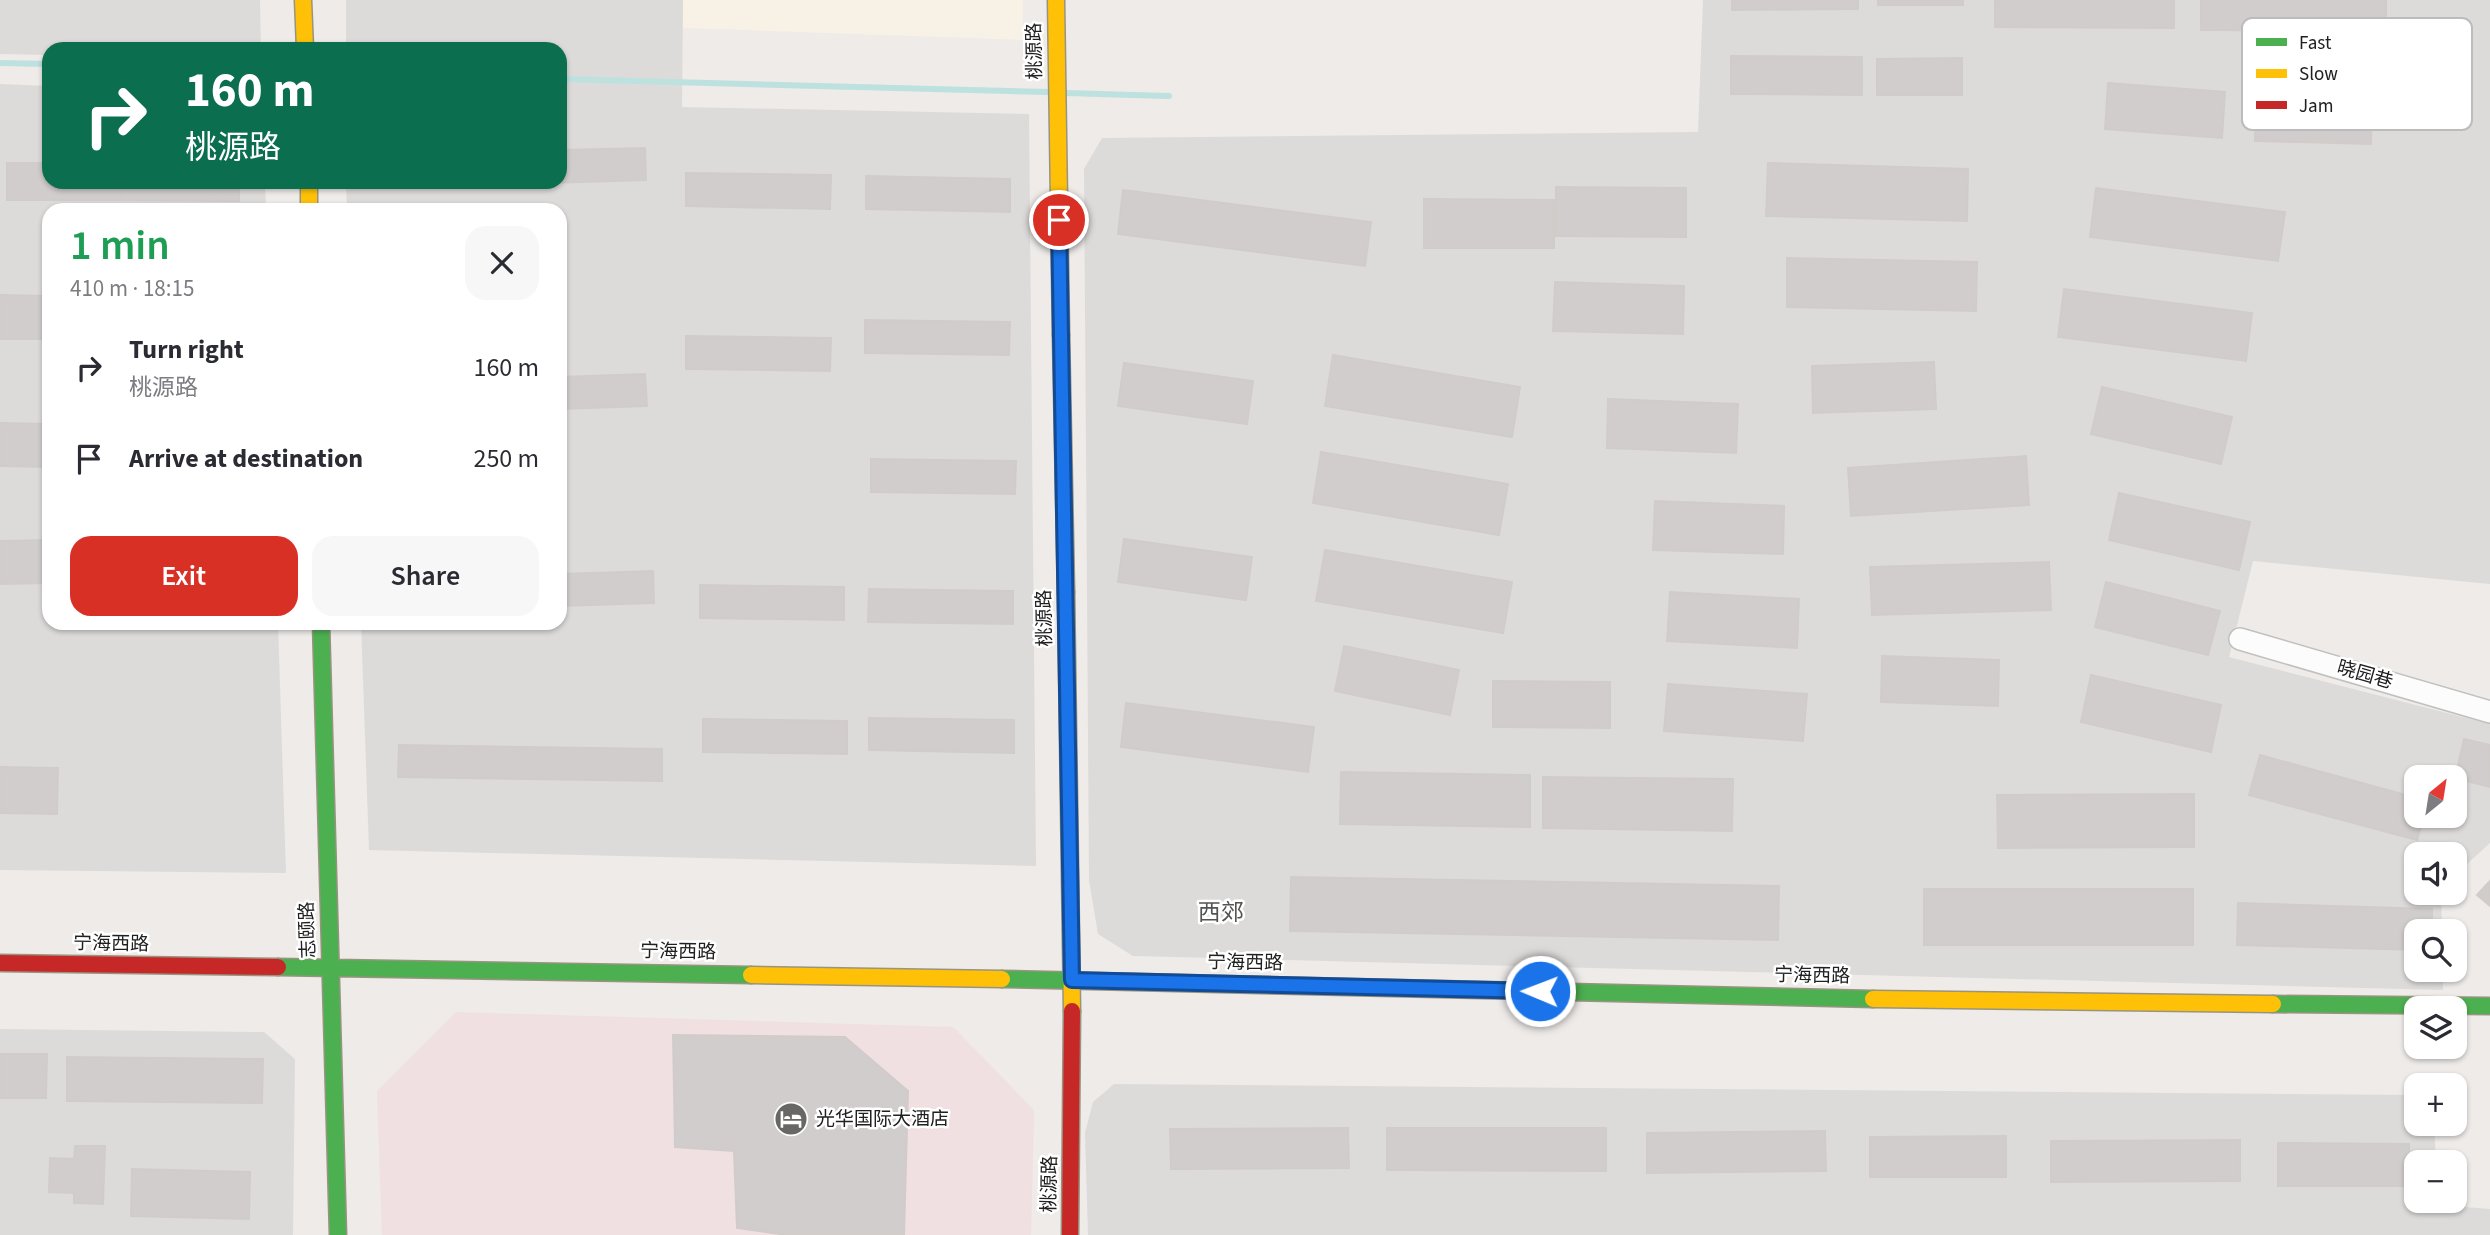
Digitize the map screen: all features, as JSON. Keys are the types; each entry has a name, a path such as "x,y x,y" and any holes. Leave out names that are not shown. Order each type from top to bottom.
{"street":[{"path":"303,0 305,42"},
{"name":"桃源路","path":"1056,0 1072,980 1070,1235"},
{"name":"志颐路","path":"321,630 338,1235"},
{"name":"晓园巷","path":"2240,639 2490,712"},
{"name":"宁海西路","path":"0,963 1072,980 1908,1000 2490,1006"}],"shaded area":[{"path":"0,0 260,0 261,42 42,42 42,55 0,54"},
{"path":"346,0 683,0 682,107 1029,114 1036,866 369,850 361,630 567,630 567,203 347,203 346,189 567,189 567,42 346,42"},
{"path":"683,0 1023,0 1023,40 683,28"},
{"path":"1703,0 2490,0 2490,584 2253,561 2229,657 2490,724 2490,843 2467,864 2467,842 2404,842 2404,905 2441,905 2442,919 2404,919 2404,982 2443,982 2443,990 1133,956 1098,934 1089,880 1084,169 1102,138 1698,132"},
{"path":"0,84 42,86 42,189 265,189 266,203 42,203 42,630 278,630 286,873 0,870"},
{"path":"456,1012 953,1027 1034,1110 1031,1235 382,1235 377,1091"},
{"path":"0,1029 264,1032 295,1059 293,1235 0,1235"},
{"path":"1114,1084 2404,1095 2404,1136 2435,1136 2435,1150 2404,1150 2404,1213 2467,1213 2467,1207 2490,1209 2490,1235 1088,1235 1085,1133 1093,1102"}],"building":[{"path":"1732,0 1858,0 1858,9 1732,10"},
{"path":"1878,0 1963,0 1963,5 1878,5"},
{"path":"1995,0 2174,0 2174,28 1995,27"},
{"path":"2201,0 2386,0 2386,18 2242,18 2242,30 2201,30"},
{"path":"1731,56 1862,57 1862,95 1731,94"},
{"path":"1962,58 1962,95 1877,95 1877,59"},
{"path":"2108,83 2225,92 2222,138 2105,129"},
{"path":"2255,130 2371,130 2371,144 2255,141"},
{"path":"645,148 646,180 567,182 567,150"},
{"path":"7,163 42,163 42,189 122,189 122,200 7,200"},
{"path":"1768,163 1968,169 1967,221 1766,216"},
{"path":"686,173 831,175 830,209 686,206"},
{"path":"866,176 1010,179 1010,212 866,209"},
{"path":"1556,187 1686,188 1686,237 1556,236"},
{"path":"2096,188 2285,212 2278,261 2090,237"},
{"path":"122,189 239,189 239,201 122,200"},
{"path":"1123,190 1371,222 1365,266 1118,234"},
{"path":"1424,199 1554,200 1554,248 1424,248"},
{"path":"1787,258 1977,262 1976,311 1787,307"},
{"path":"1555,282 1684,286 1683,334 1553,331"},
{"path":"2064,289 2252,313 2246,361 2058,337"},
{"path":"0,295 42,296 42,339 0,339"},
{"path":"865,320 1010,322 1009,355 865,353"},
{"path":"686,336 831,338 830,371 686,369"},
{"path":"1333,355 1520,387 1512,437 1325,406"},
{"path":"1934,362 1936,409 1813,413 1812,366"},
{"path":"1124,363 1253,381 1247,424 1118,406"},
{"path":"645,374 647,406 567,409 567,377"},
{"path":"2102,387 2232,417 2221,464 2091,434"},
{"path":"1608,399 1738,404 1736,453 1607,448"},
{"path":"0,423 42,424 42,467 0,466"},
{"path":"1321,452 1508,484 1499,535 1313,503"},
{"path":"2026,456 2029,505 1851,516 1848,468"},
{"path":"871,459 1016,461 1015,494 871,492"},
{"path":"2119,493 2250,522 2239,570 2109,540"},
{"path":"1655,501 1784,506 1783,554 1653,550"},
{"path":"1124,539 1252,557 1246,600 1118,582"},
{"path":"42,540 42,583 0,584 0,541"},
{"path":"1325,550 1512,582 1503,633 1316,601"},
{"path":"2049,562 2051,610 1872,615 1870,567"},
{"path":"653,571 654,603 567,606 567,574"},
{"path":"2106,582 2220,611 2208,655 2095,627"},
{"path":"700,585 844,587 844,620 700,618"},
{"path":"869,589 1013,591 1013,624 868,622"},
{"path":"1670,592 1799,599 1797,648 1667,641"},
{"path":"1344,646 1459,670 1450,715 1335,691"},
{"path":"1882,656 1999,660 1998,706 1881,702"},
{"path":"2091,675 2221,705 2211,752 2081,722"},
{"path":"1493,681 1610,682 1610,728 1493,727"},
{"path":"1668,684 1807,694 1803,741 1664,731"},
{"path":"1126,703 1314,727 1308,772 1121,747"},
{"path":"869,718 1014,720 1014,753 869,750"},
{"path":"703,719 847,721 847,754 703,752"},
{"path":"2464,739 2490,745 2490,787 2468,781 2468,765 2458,765"},
{"path":"399,745 662,749 662,781 398,777"},
{"path":"2260,755 2404,794 2404,828 2420,828 2417,840 2249,795"},
{"path":"0,767 58,768 57,814 0,813"},
{"path":"1341,772 1530,775 1530,827 1340,824"},
{"path":"1543,777 1733,779 1732,831 1543,828"},
{"path":"2194,794 2194,847 1998,848 1997,795"},
{"path":"1291,877 1779,886 1778,940 1290,931"},
{"path":"2490,881 2490,906 2477,895"},
{"path":"1924,889 2193,889 2193,945 1924,945"},
{"path":"2238,903 2432,909 2432,919 2404,919 2404,950 2237,945"},
{"name":"光华国际大酒店","path":"673,1035 845,1037 908,1091 904,1235 787,1235 737,1228 734,1151 675,1147"},
{"path":"0,1054 47,1054 46,1098 0,1098"},
{"path":"67,1057 263,1059 262,1103 67,1101"},
{"path":"1348,1128 1349,1168 1171,1169 1170,1129"},
{"path":"1387,1128 1606,1128 1606,1171 1387,1170"},
{"path":"1825,1131 1826,1171 1647,1173 1647,1133"},
{"path":"2006,1136 2006,1177 1870,1177 1870,1137"},
{"path":"2240,1140 2240,1181 2051,1182 2051,1141"},
{"path":"2278,1143 2409,1144 2409,1150 2404,1150 2404,1186 2278,1186"},
{"path":"75,1146 105,1146 103,1204 74,1203 74,1193 49,1192 50,1158 74,1159"},
{"path":"132,1169 250,1172 249,1219 131,1216"}],"waterway":[{"path":"0,63 42,64"},
{"path":"567,79 1048,92"},
{"path":"1066,93 1169,96"}],"traffic: fast":[{"path":"321,630 338,1235"},
{"path":"278,967 751,975"},
{"path":"1002,979 1873,999"},
{"path":"2273,1004 2490,1006"}],"traffic: slow":[{"path":"303,0 305,42"},
{"path":"1056,0 1061,335"},
{"path":"309,189 309,203"},
{"path":"1066,592 1072,1011"},
{"path":"751,975 1002,979"},
{"path":"1873,999 2273,1004"}],"traffic: jam":[{"path":"1061,335 1066,592"},
{"path":"0,963 278,967"},
{"path":"1070,1235 1072,1011"}],"place":[{"name":"光华国际大酒店","path":"791,1119"}],"district":[{"name":"西郊","path":"1221,912"}],"route":[{"path":"1059,220 1072,980 1540,991"}]}
